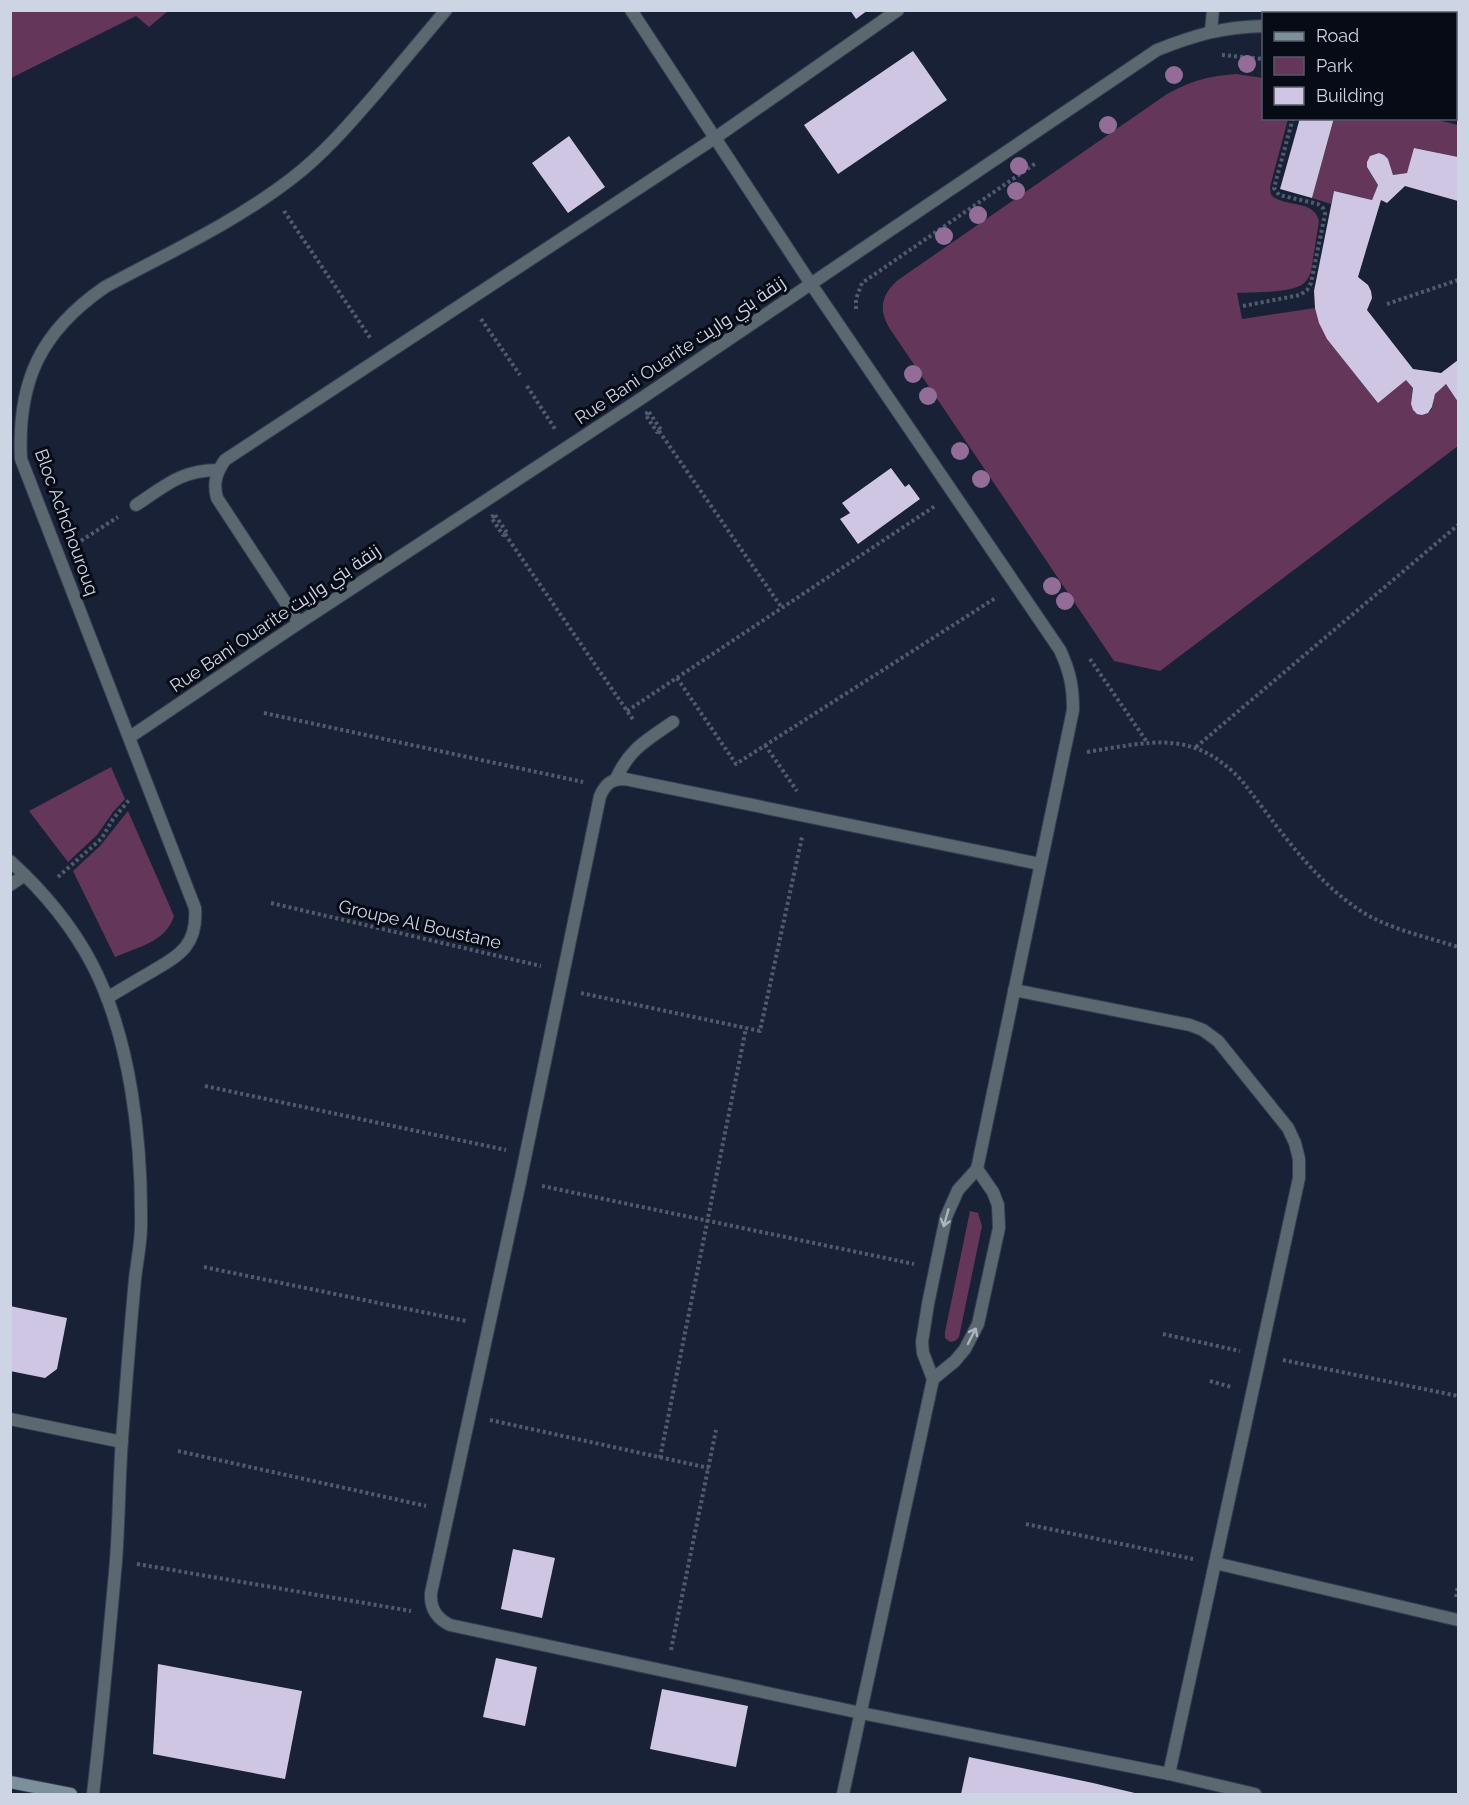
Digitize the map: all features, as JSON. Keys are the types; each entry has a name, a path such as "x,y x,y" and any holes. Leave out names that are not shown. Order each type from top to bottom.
{"main road":[{"path":"10,1782 71,1794"}],"street":[{"path":"631,10 811,284 1060,650 1073,689 1073,710 977,1169 962,1185 951,1203 935,1269 922,1342 923,1353 933,1379 843,1794"},
{"path":"299,623 218,498 214,483 218,470 225,460 715,138 898,10"},
{"path":"1211,31 1213,10"},
{"name":"Bloc Achchourouq","path":"107,998 180,955 189,943 196,919 192,897 21,459 20,432 29,378 56,330 87,299 262,201 321,153 446,11"},
{"name":"Rue Bani Ouarite زنقة بني واريت","path":"130,737 811,284 1157,50 1211,31 1262,26"},
{"path":"136,505 186,474 201,470 218,470"},
{"path":"616,779 623,763 632,752 673,722"},
{"path":"1040,864 625,779 616,779 604,787 600,796 520,1182 468,1416 431,1593 432,1608 436,1616 450,1625 861,1713 1169,1774 1255,1794"},
{"path":"10,861 56,908 76,936 107,998 127,1074 140,1169 141,1228 122,1442 116,1560 93,1794"},
{"path":"10,885 25,875"},
{"path":"1014,990 1190,1025 1203,1030 1218,1041 1288,1128 1299,1159 1299,1178 1169,1774"},
{"path":"933,1379 955,1361 965,1349 978,1324 999,1228 999,1216 993,1192 977,1169"},
{"path":"10,1419 122,1442"},
{"path":"1215,1563 1458,1620"}],"path":[{"path":"1216,56 1262,59"},
{"path":"1243,306 1300,295 1311,283 1325,214 1323,208 1318,204 1279,195 1274,189 1292,120"},
{"path":"857,316 856,299 862,283 1038,161"},
{"path":"297,231 384,357"},
{"path":"1387,304 1458,280"},
{"path":"469,301 520,375"},
{"path":"526,386 567,447"},
{"path":"647,413 657,432 659,431 782,608"},
{"path":"627,711 954,494"},
{"path":"80,542 136,505"},
{"path":"493,516 507,533 505,534 646,740"},
{"path":"1196,747 1458,525"},
{"path":"677,678 736,764 1015,585"},
{"path":"1085,652 1147,742"},
{"path":"264,713 604,787"},
{"path":"1062,756 1147,742 1173,742 1196,747 1229,767 1323,881 1346,901 1373,918 1401,930 1458,947"},
{"path":"560,988 760,1031 807,818 807,806 765,745"},
{"path":"64,872 102,838 113,819 127,802"},
{"name":"Groupe Al Boustane","path":"271,903 563,971"},
{"path":"660,1458 746,1028"},
{"path":"205,1086 524,1154"},
{"path":"520,1182 935,1269"},
{"path":"204,1267 488,1325"},
{"path":"1162,1334 1458,1396"},
{"path":"468,1416 708,1468"},
{"path":"666,1672 716,1430"},
{"path":"178,1451 432,1507"},
{"path":"1026,1524 1215,1563"},
{"path":"142,1565 436,1616"}],"green space":[{"path":"11,10 168,11 149,27 136,16 11,78"},
{"path":"1236,74 1262,78 1262,120 1288,120 1270,187 1271,195 1311,209 1319,221 1311,272 1306,281 1297,287 1281,291 1237,293 1242,319 1315,308 1406,380 1413,388 1413,410 1419,414 1425,414 1431,410 1435,394 1446,384 1458,402 1458,446 1160,671 1114,661 890,329 884,315 883,303 888,291 898,280 1167,94 1200,80"},
{"path":"1334,120 1438,120 1458,125 1458,157 1415,148 1407,173 1393,175 1388,159 1384,155 1379,153 1370,156 1367,167 1378,185 1372,200 1334,191 1331,204 1312,198"},
{"path":"111,767 125,799 97,835 68,862 29,811"},
{"path":"128,811 174,916 165,932 158,938 115,957 73,871 100,846"},
{"path":"970,1211 978,1213 982,1226 959,1337 950,1342 945,1338 945,1332"}],"building":[{"path":"850,10 868,10 856,19"},
{"path":"913,51 947,100 838,174 804,125"},
{"path":"1299,120 1333,120 1312,198 1280,189"},
{"path":"569,136 605,187 568,213 532,163"},
{"path":"1414,148 1458,157 1458,201 1405,186 1387,203 1381,200 1358,277 1368,285 1371,291 1372,298 1367,310 1413,369 1441,373 1458,360 1458,402 1446,384 1435,394 1428,413 1422,415 1413,410 1411,404 1413,388 1406,380 1378,403 1327,339 1319,323 1314,291 1334,191 1372,200 1378,185 1367,167 1370,156 1379,153 1384,155 1388,159 1393,175 1407,173"},
{"path":"891,468 905,487 909,484 920,499 858,544 840,519 850,513 842,503"},
{"path":"10,1306 67,1318 57,1369 45,1378 10,1371"},
{"path":"513,1549 555,1558 542,1618 501,1609"},
{"path":"496,1658 537,1667 525,1726 483,1717"},
{"path":"158,1664 302,1691 285,1779 153,1754"},
{"path":"662,1689 748,1706 736,1767 650,1749"},
{"path":"969,1757 1093,1783 1139,1794 961,1794"}]}
